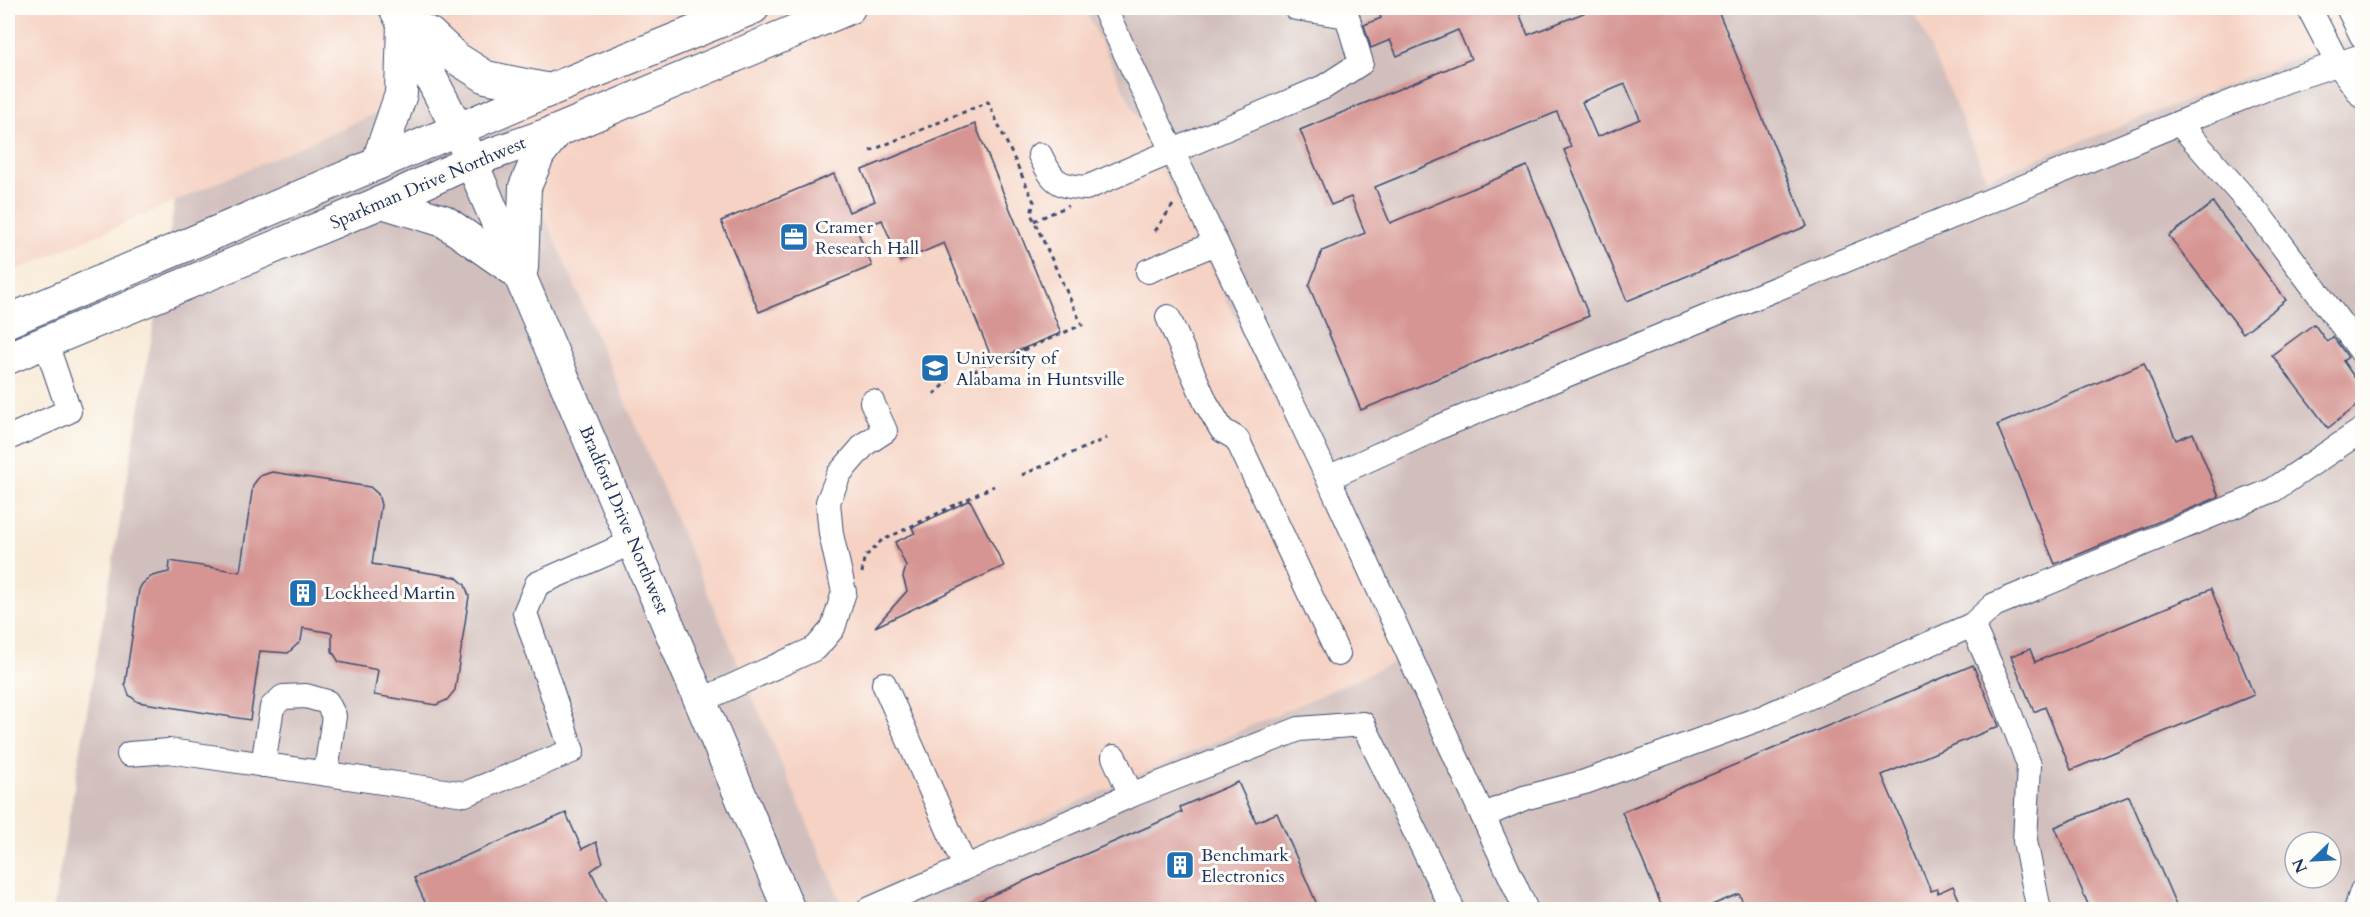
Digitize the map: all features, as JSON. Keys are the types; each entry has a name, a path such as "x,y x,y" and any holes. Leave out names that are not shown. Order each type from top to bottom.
{"main road":[{"name":"Sparkman Drive Northwest","path":"8,321 550,90 753,8"},
{"name":"Sparkman Drive Northwest","path":"8,358 382,202 472,161 557,130 849,8"},
{"path":"399,14 429,34 456,58 486,77 550,90"},
{"path":"377,164 401,94 399,14"},
{"name":"Bradford Drive Northwest","path":"399,14 459,130 789,909"},
{"path":"521,275 525,188 539,154 557,130"},
{"path":"382,202 444,221 521,275"}],"street":[{"path":"1104,8 1328,478 1526,909"},
{"path":"1040,155 1052,178 1066,187 1086,188 1324,87 1361,63 1347,16 1296,8"},
{"path":"2309,8 2338,64 2362,96"},
{"path":"2348,8 2362,36"},
{"path":"1328,478 1437,428 2179,123 2288,80 2362,56"},
{"path":"2179,123 2260,217 2362,352"},
{"path":"1148,271 1216,243"},
{"path":"1168,317 1206,403 1222,430 1237,439 1338,654"},
{"path":"8,438 69,411 46,343"},
{"path":"700,700 816,648 832,628 844,592 831,534 828,502 839,474 865,444 885,431 872,402"},
{"path":"1483,816 1524,798 1585,782 1764,717 1972,625 1994,605 2272,490 2362,430"},
{"path":"129,754 169,752 326,772 375,782 465,794 572,751 525,613 537,584 633,542"},
{"path":"1972,625 1998,682 2029,765 2025,841 2040,909"},
{"path":"884,684 965,867"},
{"path":"263,765 272,706 283,697 306,696 327,702 334,716 326,772"},
{"path":"868,909 1131,795 1299,729 1363,724 1453,909"},
{"path":"1114,757 1131,795"},
{"path":"2356,909 2362,891"}],"path":[{"path":"870,151 988,102 1034,202 1030,214 1082,325 967,374"},
{"path":"1034,222 1078,202"},
{"path":"1155,231 1173,205"},
{"path":"934,394 948,382"},
{"path":"1022,474 1107,438"},
{"path":"862,576 864,558 881,541 994,486"}],"shaded area":[{"name":"University of Alabama in Huntsville","path":"8,8 1084,8 1306,463 1397,661 842,906 536,196 481,56 375,114 8,274"},
{"path":"1084,8 1913,8 1987,178 2362,32 2362,909 53,910 175,201 375,114 481,56 536,196 843,906 1397,661 1306,463"},
{"path":"1913,8 2362,8 2362,32 1986,178"}],"building":[{"path":"1377,8 1517,8 1528,35 1596,8 1717,8 1807,226 1627,301 1564,150 1571,147 1557,112 1375,187 1390,223 1527,166 1589,316 1361,410 1309,286 1322,251 1365,233 1351,197 1331,205 1300,130 1471,59 1458,30 1397,56 1390,40 1371,48 1364,25 1381,18","holes":["1625,84 1640,119 1597,137 1582,102"]},
{"name":"Cramer Research Hall","path":"975,124 1061,333 993,361 944,243 900,262 882,220 857,230 872,266 759,312 721,221 834,174 849,212 875,201 862,170"},
{"path":"2213,203 2286,300 2243,333 2169,236"},
{"path":"2314,324 2327,342 2333,337 2348,357 2343,361 2362,388 2362,402 2328,428 2272,355"},
{"path":"2144,363 2176,440 2193,433 2219,497 2055,564 1997,425"},
{"name":"Lockheed Martin","path":"272,472 370,487 378,494 381,505 372,564 456,577 465,585 469,596 455,690 447,700 436,705 374,695 378,670 339,662 332,651 332,633 303,628 301,641 288,653 260,651 250,720 138,702 129,695 125,684 139,590 142,584 152,576 169,572 170,561 240,572 253,485 260,476"},
{"path":"970,500 1004,566 875,627 907,591 903,577 906,566 895,542 915,533 912,528"},
{"path":"2211,589 2254,695 2071,770 2045,707 2034,712 2011,656 2030,649 2035,662"},
{"path":"1973,665 1999,726 1882,775 1931,891 1937,889 1938,893 1953,886 1963,909 1746,909 1739,894 1702,909 1663,909 1622,812"},
{"name":"Benchmark Electronics","path":"1238,782 1256,822 1277,813 1319,909 960,909 1182,812 1180,807"},
{"path":"2129,796 2176,905 2166,909 2090,909 2055,827"},
{"path":"566,813 582,849 596,842 603,862 591,871 609,909 428,909 414,878"}],"place":[{"name":"Cramer Research Hall","path":"794,237"},
{"name":"University of Alabama in Huntsville","path":"935,368"},
{"name":"Lockheed Martin","path":"303,593"},
{"name":"Benchmark Electronics","path":"1180,865"}]}
